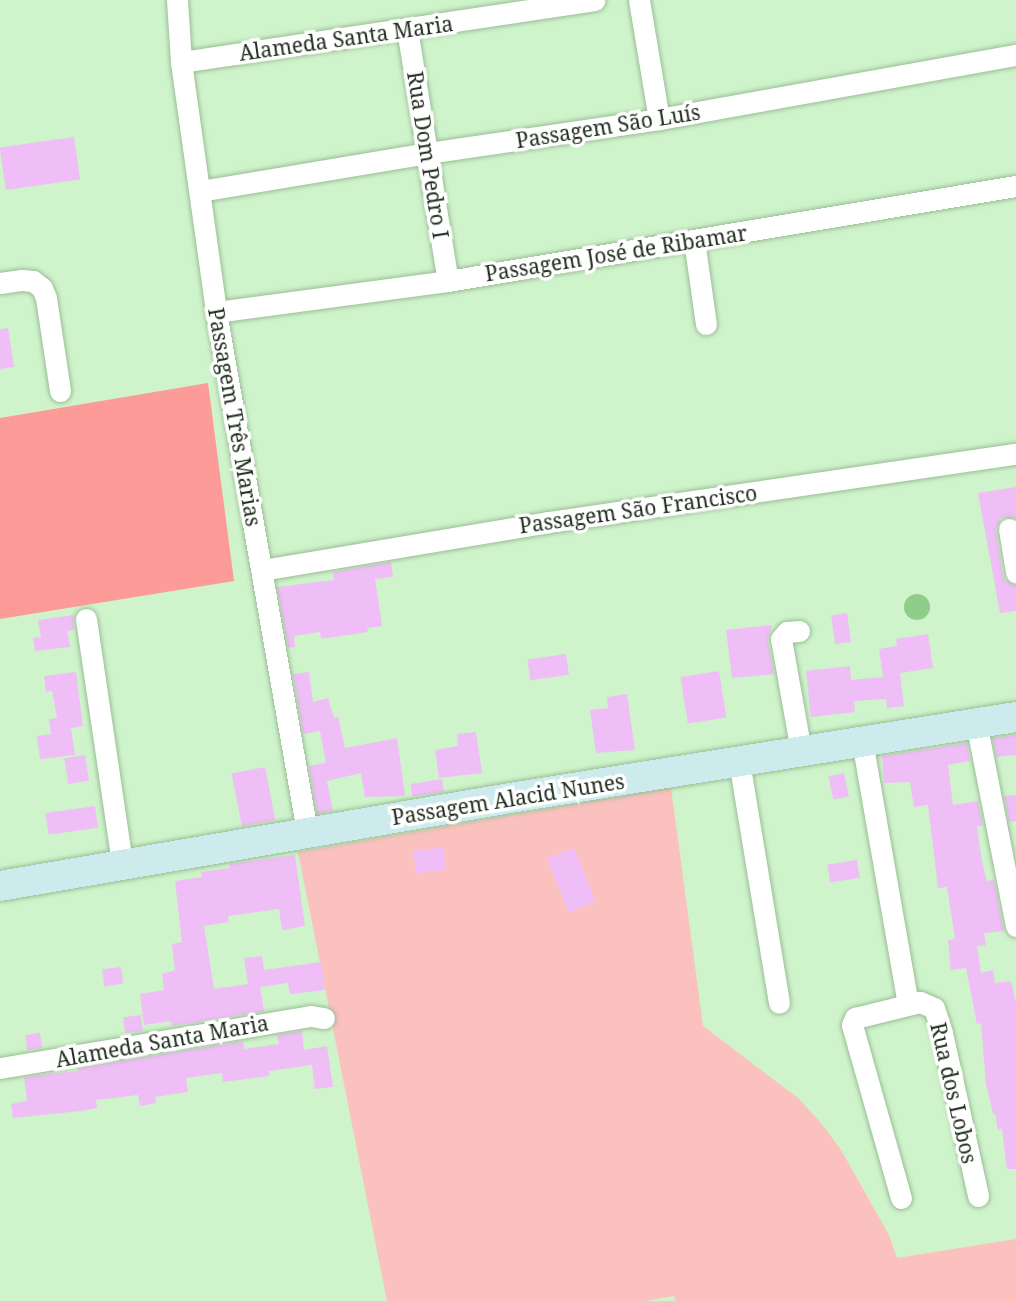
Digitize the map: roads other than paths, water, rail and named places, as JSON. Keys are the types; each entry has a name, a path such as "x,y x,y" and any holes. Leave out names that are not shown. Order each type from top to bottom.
{"main road":[{"name":"Passagem Alacid Nunes","path":"0,886 307,832 1016,717"}],"street":[{"name":"Passagem Três Marias","path":"177,0 181,62 216,312 307,832"},
{"name":"Alameda Santa Maria","path":"181,62 594,0"},
{"path":"639,0 659,119"},
{"name":"Rua Dom Pedro I","path":"408,29 448,281"},
{"name":"Passagem São Luís","path":"200,191 426,153 659,119 1016,55"},
{"name":"Passagem José de Ribamar","path":"216,312 448,281 1016,186"},
{"path":"694,240 706,324"},
{"path":"0,283 33,281 42,288 46,298 61,391"},
{"name":"Passagem São Francisco","path":"262,570 548,522 1016,454"},
{"path":"1009,529 1016,572"},
{"path":"86,619 122,864"},
{"path":"799,631 787,632 781,639 801,751"},
{"path":"976,722 1016,926"},
{"path":"862,741 908,1004"},
{"path":"739,761 779,1003"},
{"name":"Rua dos Lobos","path":"901,1198 852,1025 855,1018 925,1002 934,1008 978,1196"},
{"name":"Alameda Santa Maria","path":"0,1068 311,1016 324,1018"}]}
